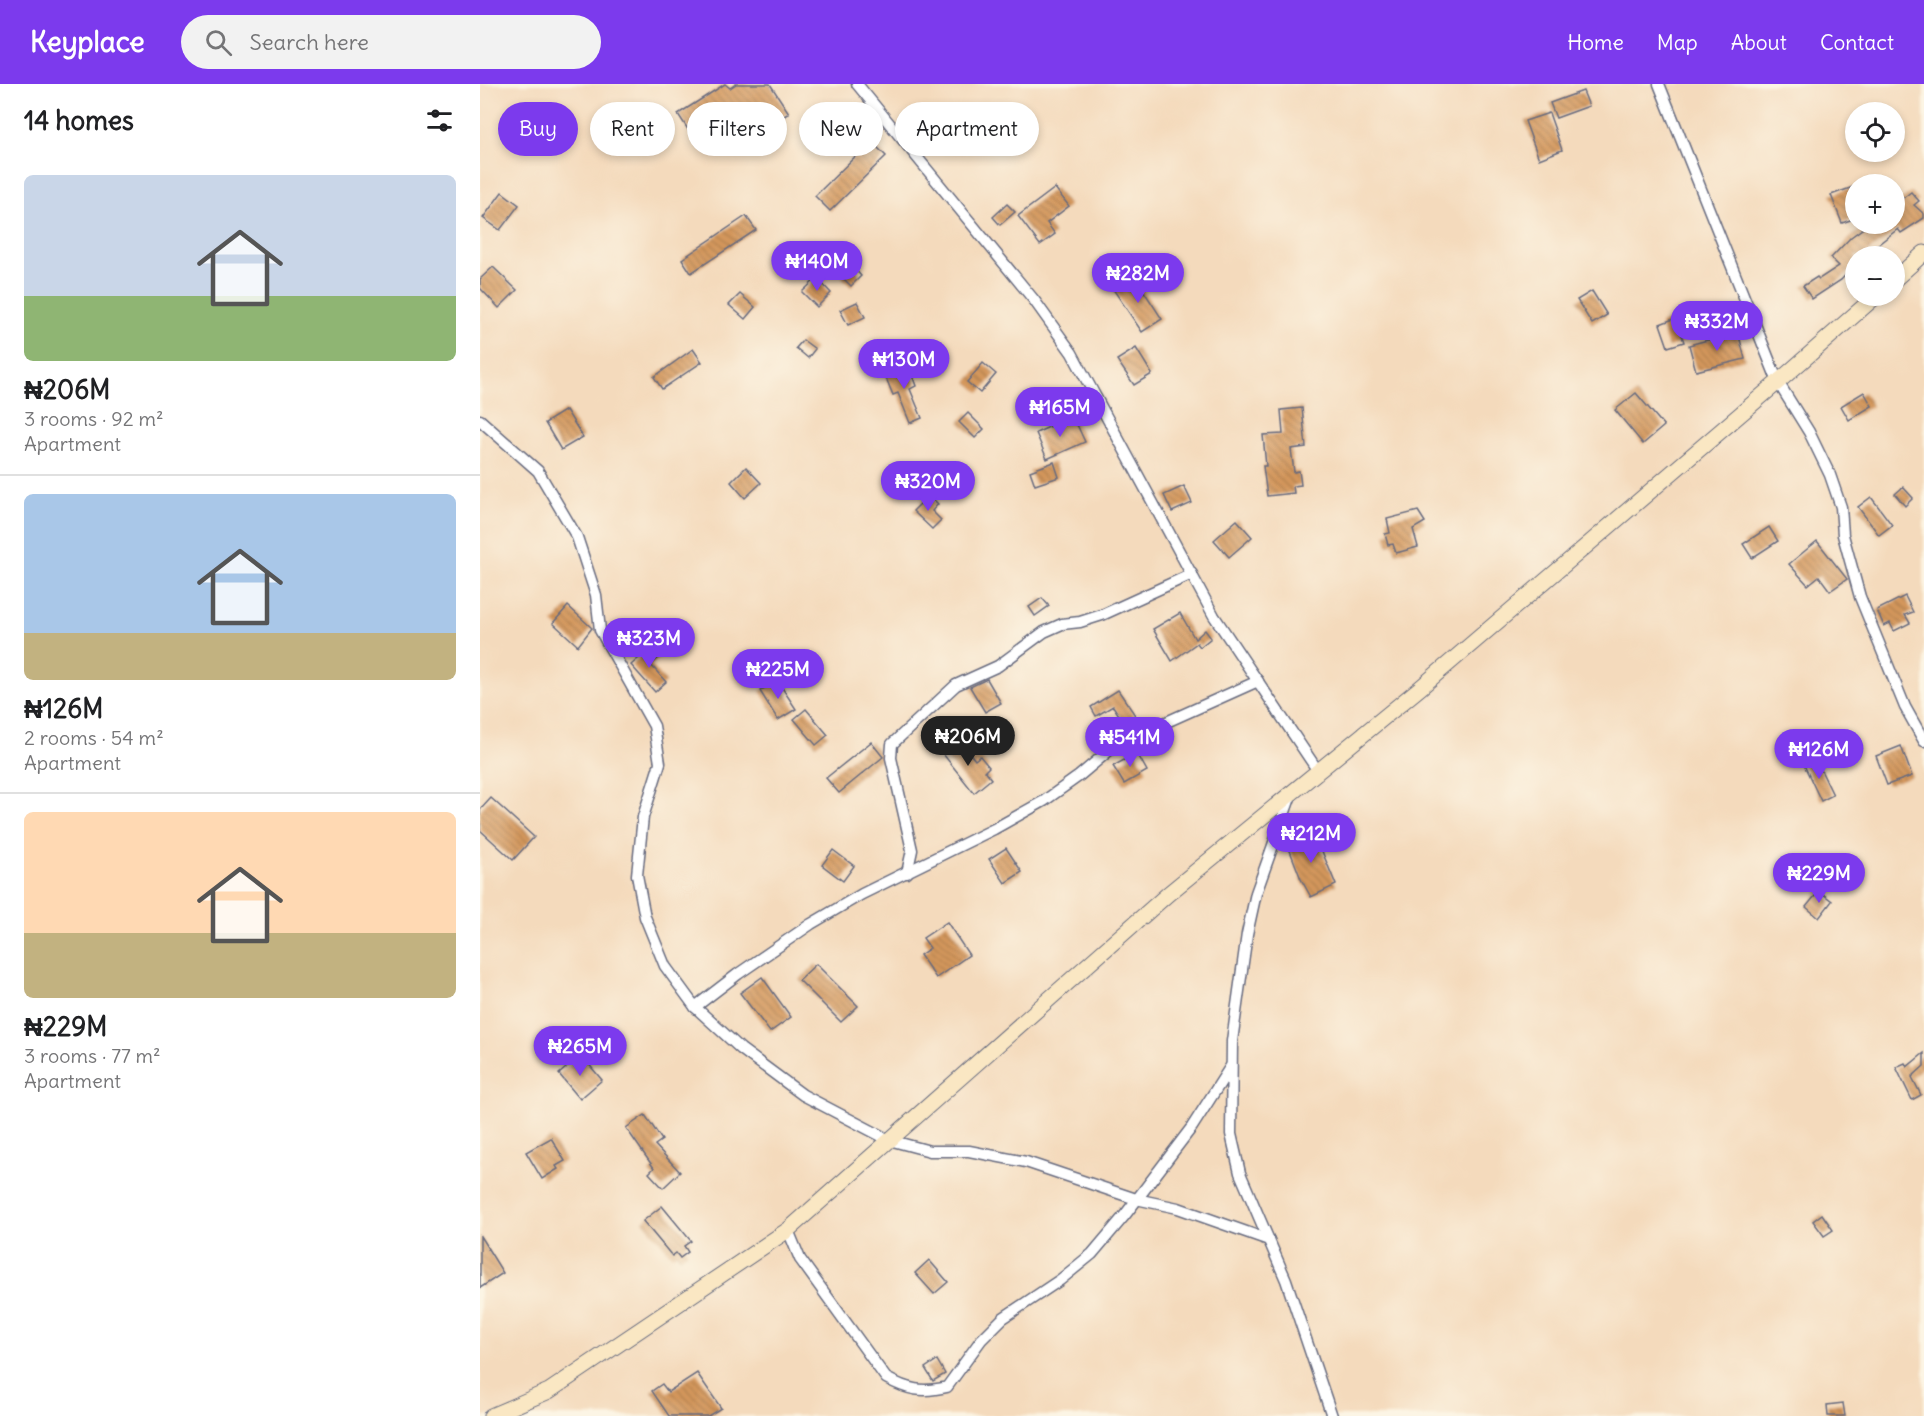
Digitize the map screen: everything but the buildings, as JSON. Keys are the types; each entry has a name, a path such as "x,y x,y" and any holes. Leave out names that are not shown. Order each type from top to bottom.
{"main road":[{"path":"1905,270 1924,254"},
{"path":"491,1416 549,1391 788,1230 1168,894 1420,688 1865,306"}],"street":[{"path":"857,84 1027,291 1072,353 1214,616 1318,771"},
{"path":"1659,84 1778,382 1809,432 1830,475 1841,507 1843,535 1860,597 1905,707 1924,741"},
{"path":"480,420 538,471 577,537 596,595 600,630 654,726 660,763 643,817 637,875 645,917 666,966 695,1007 741,1049 803,1095 889,1140 930,1151 969,1151 1026,1162 1136,1199 1178,1208 1269,1240"},
{"path":"907,873 912,850 891,758 892,744 904,731 956,685 998,666 1044,632 1062,624 1080,622 1102,615 1192,574"},
{"path":"695,1007 738,974 811,924 862,894 994,829 1044,801 1111,749 1258,681"},
{"path":"1291,793 1256,893 1249,924 1232,1041 1231,1134 1234,1153 1246,1191 1286,1280 1332,1416"},
{"path":"788,1230 801,1259 886,1378 906,1389 933,1391 947,1387 981,1340 1003,1318 1060,1280 1092,1254 1191,1127 1231,1066"}]}
